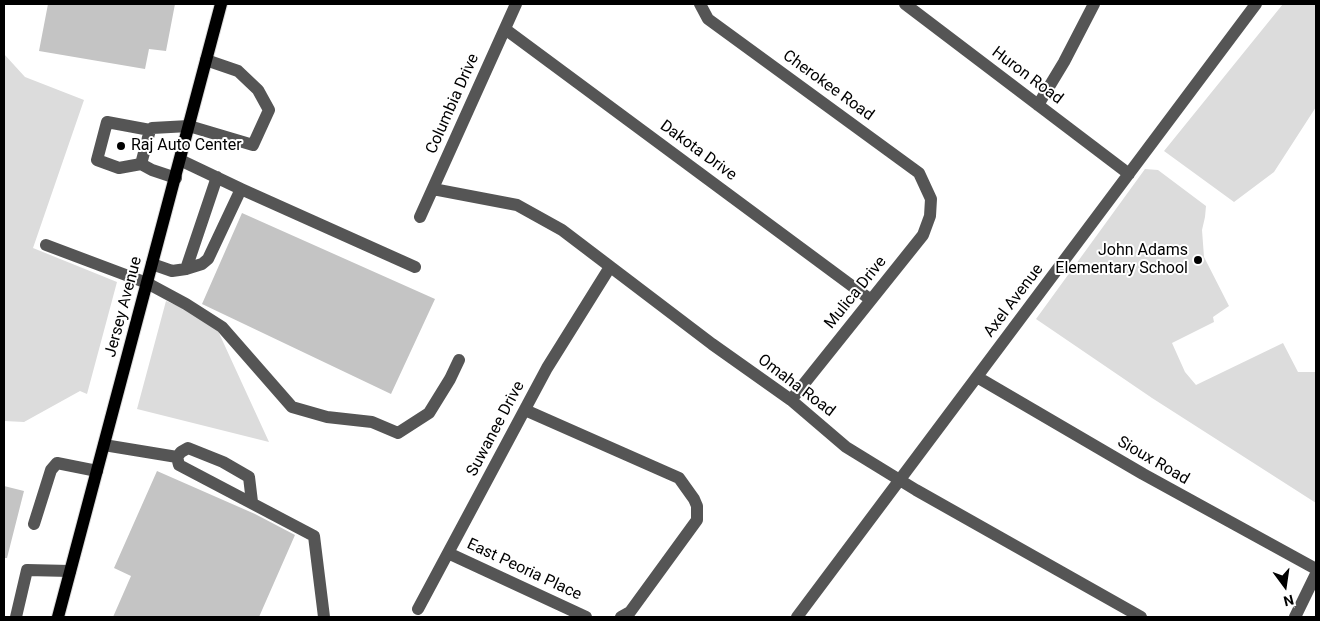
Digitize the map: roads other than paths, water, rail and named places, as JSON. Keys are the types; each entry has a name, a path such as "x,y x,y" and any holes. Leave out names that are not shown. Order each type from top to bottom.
{"main road":[{"name":"Jersey Avenue","path":"58,617 221,4"}],"street":[{"name":"Columbia Drive","path":"420,217 516,4"},
{"name":"Cherokee Road","path":"700,4 708,19 919,173 931,199"},
{"name":"Huron Road","path":"905,4 1129,174"},
{"path":"1038,105 1064,62 1094,4"},
{"name":"Axel Avenue","path":"797,617 1256,4"},
{"name":"Dakota Drive","path":"505,29 871,300"},
{"path":"176,178 152,170 142,164 119,168 97,160 107,122 150,130 189,126 253,145 269,110 258,90 238,70 206,60"},
{"path":"142,164 150,130"},
{"path":"180,160 415,267"},
{"path":"186,269 217,177"},
{"path":"152,264 172,271 202,264 208,258 241,189"},
{"name":"Omaha Road","path":"433,189 517,205 562,230 712,344 792,400 846,446 900,480 1141,617"},
{"name":"Mulica Drive","path":"792,400 923,235 930,216 931,199"},
{"path":"46,245 147,284 186,304 222,327 292,407 328,417 372,422 398,433 430,413 459,360"},
{"name":"Suwanee Drive","path":"418,609 548,368 610,267"},
{"name":"Sioux Road","path":"977,377 1143,474 1316,569"},
{"path":"525,410 680,478 698,506 697,520 630,612 621,617"},
{"path":"104,445 177,457"},
{"path":"177,457 188,448 223,462 249,477 252,502"},
{"path":"177,457 179,465 314,536 324,617"},
{"path":"34,524 51,470 57,463 97,471"},
{"name":"East Peoria Place","path":"448,553 586,617"},
{"path":"16,617 27,570 70,571"},
{"path":"1295,617 1316,574"}],"place":[{"name":"Raj Auto Center","path":"121,146"},
{"name":"John Adams Elementary School","path":"1198,260"}]}
